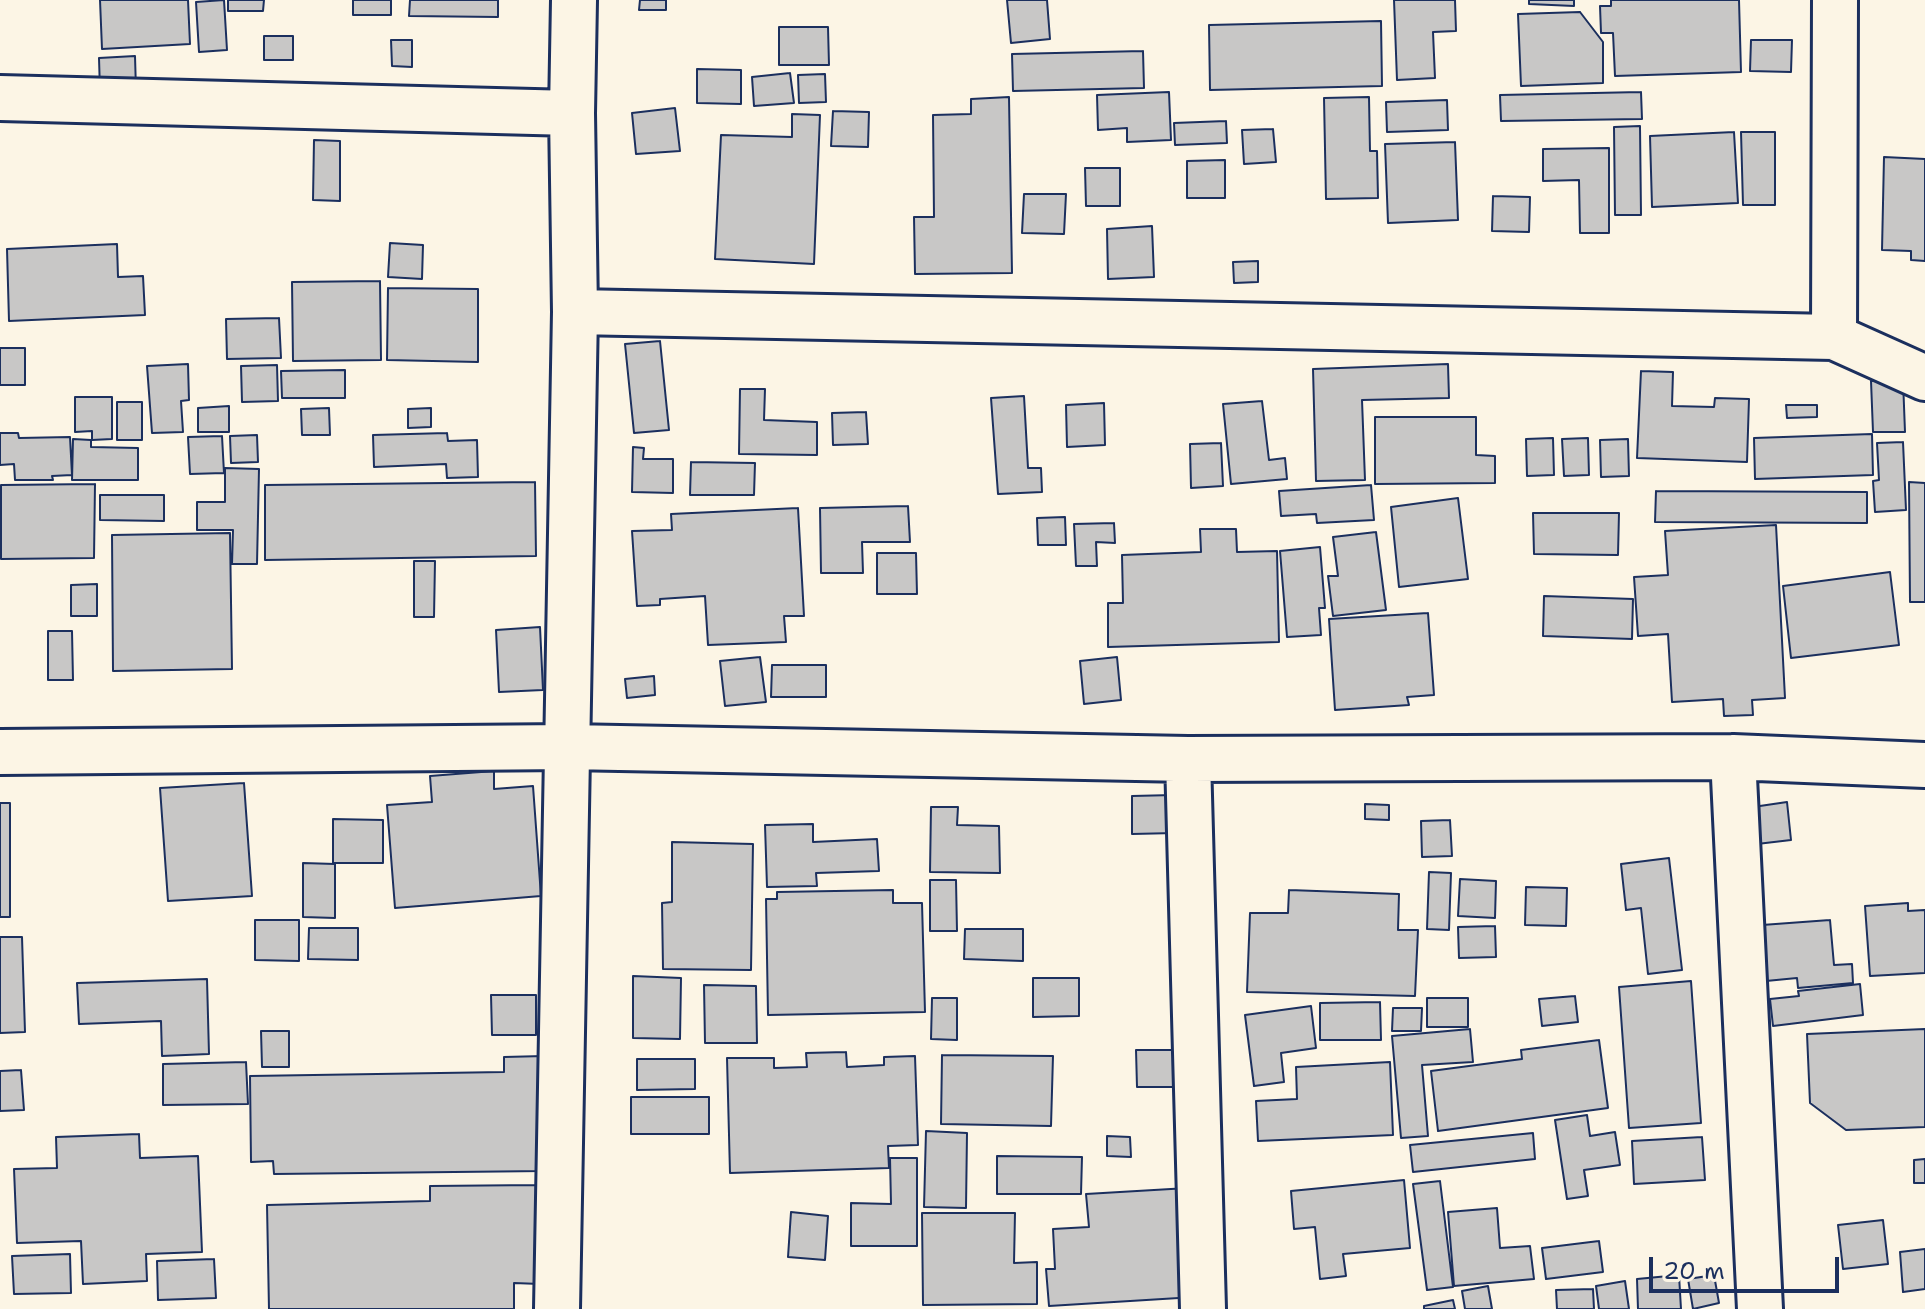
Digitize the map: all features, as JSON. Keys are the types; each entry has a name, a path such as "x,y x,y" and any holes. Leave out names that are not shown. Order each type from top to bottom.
{"street":[{"path":"557,1309 575,312 574,0"},
{"path":"1834,337 1835,0"},
{"path":"0,98 572,113"},
{"path":"575,312 1834,337 1925,378"},
{"path":"0,752 568,747 1188,759 1733,757 1925,765"},
{"path":"1733,757 1760,1309"},
{"path":"1188,759 1203,1309"}],"building":[{"path":"100,0 188,0 190,44 102,49"},
{"path":"224,0 227,50 199,52 196,2"},
{"path":"228,0 264,0 263,11 228,11"},
{"path":"353,0 391,0 391,15 353,15"},
{"path":"410,0 498,0 498,17 409,16"},
{"path":"640,0 666,0 666,10 639,10"},
{"path":"1007,0 1047,0 1050,39 1011,43"},
{"path":"1394,0 1455,0 1456,31 1433,32 1435,78 1397,80"},
{"path":"1529,0 1574,0 1574,6 1529,4"},
{"path":"1611,0 1739,0 1741,72 1615,76 1613,33 1601,33 1600,6 1611,6"},
{"path":"1580,12 1603,42 1603,83 1521,86 1518,14"},
{"path":"1381,21 1382,86 1210,90 1209,25"},
{"path":"779,27 828,27 829,65 779,65"},
{"path":"264,36 293,36 293,60 264,60"},
{"path":"391,40 412,40 412,67 392,66"},
{"path":"1751,40 1792,40 1791,72 1750,71"},
{"path":"1143,51 1144,88 1013,91 1012,54"},
{"path":"135,56 136,90 100,91 99,58"},
{"path":"697,69 741,70 741,104 697,103"},
{"path":"790,73 794,103 754,106 752,77"},
{"path":"825,74 826,102 799,103 798,75"},
{"path":"1169,92 1171,140 1127,142 1127,128 1098,130 1097,95"},
{"path":"1641,92 1642,119 1501,121 1500,95"},
{"path":"1009,97 1012,273 915,274 914,217 934,217 933,115 971,114 971,99"},
{"path":"1369,97 1370,151 1377,151 1378,198 1326,199 1324,98"},
{"path":"1447,100 1448,130 1387,132 1386,102"},
{"path":"675,108 680,151 636,154 632,113"},
{"path":"833,111 869,112 868,147 831,146"},
{"path":"792,114 820,115 814,264 715,259 721,135 792,137"},
{"path":"1226,121 1227,143 1175,145 1174,123"},
{"path":"1640,126 1641,215 1615,215 1614,127"},
{"path":"1273,129 1276,162 1244,164 1242,130"},
{"path":"1734,132 1738,203 1652,207 1650,136"},
{"path":"1741,132 1775,132 1775,205 1743,205"},
{"path":"314,140 340,141 340,201 313,200"},
{"path":"1455,142 1458,220 1388,223 1385,144"},
{"path":"1609,148 1609,233 1580,233 1579,180 1543,181 1543,149"},
{"path":"1884,157 1925,159 1925,261 1911,260 1911,251 1882,250"},
{"path":"1225,160 1225,198 1187,198 1187,161"},
{"path":"1085,168 1120,168 1120,206 1086,206"},
{"path":"1024,194 1066,194 1064,234 1022,233"},
{"path":"1493,196 1530,197 1529,232 1492,231"},
{"path":"1152,226 1154,277 1108,279 1107,229"},
{"path":"390,243 423,245 422,279 388,277"},
{"path":"117,244 118,277 143,276 145,315 9,321 7,249"},
{"path":"1258,261 1258,282 1234,283 1233,262"},
{"path":"380,281 381,360 293,361 292,282"},
{"path":"388,288 478,289 478,362 387,360"},
{"path":"279,318 281,358 227,359 226,319"},
{"path":"660,341 669,430 634,433 625,344"},
{"path":"0,348 25,348 25,385 0,385"},
{"path":"188,364 189,400 181,401 183,432 152,433 147,366"},
{"path":"1448,364 1449,398 1362,400 1365,480 1316,481 1313,369"},
{"path":"277,365 278,401 242,402 241,366"},
{"path":"345,370 345,398 282,398 281,371"},
{"path":"1641,371 1673,372 1672,406 1714,407 1715,398 1749,399 1747,462 1637,458"},
{"path":"1903,380 1905,432 1873,432 1871,381"},
{"path":"740,389 765,389 764,420 817,422 817,455 739,454"},
{"path":"1024,396 1028,468 1041,468 1042,492 998,494 991,398"},
{"path":"75,397 112,397 112,439 92,440 92,431 75,432"},
{"path":"1262,401 1269,460 1285,458 1287,479 1231,484 1223,404"},
{"path":"117,402 142,402 142,440 117,440"},
{"path":"1104,403 1105,445 1067,447 1066,405"},
{"path":"1786,405 1817,405 1817,417 1787,418"},
{"path":"229,406 229,432 198,432 198,408"},
{"path":"329,408 330,435 302,435 301,409"},
{"path":"431,408 431,427 408,428 408,409"},
{"path":"866,412 868,444 833,445 832,413"},
{"path":"1375,417 1476,417 1476,455 1495,456 1495,483 1375,484"},
{"path":"0,433 18,433 19,438 70,437 72,475 52,476 53,480 15,480 14,464 0,465"},
{"path":"447,433 448,441 477,440 478,477 447,478 446,464 374,467 373,435"},
{"path":"1872,434 1873,475 1755,479 1754,438"},
{"path":"257,435 258,462 231,463 230,436"},
{"path":"222,436 224,473 190,474 188,437"},
{"path":"1553,438 1554,475 1527,476 1526,439"},
{"path":"1588,438 1589,475 1564,476 1562,439"},
{"path":"73,439 91,440 91,447 138,448 138,480 72,480"},
{"path":"1628,439 1629,476 1601,477 1600,440"},
{"path":"1903,442 1906,510 1875,512 1873,481 1879,480 1877,443"},
{"path":"1221,443 1223,486 1191,488 1190,444"},
{"path":"633,447 644,448 643,459 673,459 673,493 632,492"},
{"path":"691,462 755,463 754,495 690,495"},
{"path":"225,468 259,469 257,564 232,564 233,530 197,530 197,502 225,502"},
{"path":"535,482 536,556 265,560 265,485"},
{"path":"1909,482 1925,483 1925,602 1910,602"},
{"path":"95,484 94,558 1,559 1,485"},
{"path":"1371,485 1374,520 1317,523 1316,514 1281,516 1279,491"},
{"path":"1656,491 1867,492 1867,523 1655,522"},
{"path":"100,495 164,495 164,521 100,520"},
{"path":"1458,498 1468,579 1399,587 1391,507"},
{"path":"908,506 910,542 862,542 863,573 821,573 820,508"},
{"path":"798,508 804,616 784,616 786,642 708,645 705,596 660,599 660,605 637,606 632,531 672,530 671,514"},
{"path":"1533,513 1619,513 1618,555 1534,554"},
{"path":"1065,517 1066,545 1038,545 1037,518"},
{"path":"1114,523 1115,543 1096,542 1097,566 1076,566 1074,524"},
{"path":"1776,525 1785,698 1752,700 1753,715 1724,716 1723,699 1672,702 1668,634 1638,636 1634,577 1668,575 1665,531"},
{"path":"1200,529 1236,529 1237,552 1277,551 1279,642 1108,647 1108,603 1123,603 1122,555 1201,552"},
{"path":"1376,532 1386,610 1333,616 1328,576 1338,576 1333,537"},
{"path":"230,533 232,669 113,671 112,535"},
{"path":"1320,547 1325,608 1319,608 1321,635 1287,637 1280,551"},
{"path":"877,553 916,553 917,594 877,594"},
{"path":"414,561 435,561 434,617 414,617"},
{"path":"1890,572 1899,645 1791,658 1783,586"},
{"path":"97,584 97,616 71,616 71,585"},
{"path":"1544,596 1633,599 1632,639 1543,636"},
{"path":"1428,613 1434,695 1407,697 1409,705 1335,710 1329,619"},
{"path":"540,627 543,690 499,692 496,630"},
{"path":"48,631 72,631 73,680 48,680"},
{"path":"760,657 766,702 725,706 720,661"},
{"path":"1117,657 1121,700 1084,704 1080,661"},
{"path":"772,665 826,665 826,697 771,697"},
{"path":"654,676 655,695 627,698 625,679"},
{"path":"494,771 494,789 533,786 541,896 395,908 387,805 432,802 430,776"},
{"path":"244,783 252,896 168,901 160,788"},
{"path":"1174,795 1175,833 1132,834 1132,796"},
{"path":"1787,802 1791,840 1757,844 1753,807"},
{"path":"0,803 10,803 10,917 0,917"},
{"path":"1365,804 1389,805 1389,820 1365,819"},
{"path":"931,807 958,807 957,825 999,826 1000,873 930,872"},
{"path":"333,819 383,820 383,863 333,863"},
{"path":"1450,820 1452,856 1422,857 1421,821"},
{"path":"813,824 813,842 877,839 879,871 816,873 817,886 767,887 765,825"},
{"path":"672,842 753,844 751,970 663,969 662,903 672,902"},
{"path":"1669,858 1682,970 1648,974 1641,908 1626,910 1621,864"},
{"path":"303,863 335,864 335,918 303,917"},
{"path":"1429,872 1451,873 1449,930 1427,929"},
{"path":"1460,879 1496,881 1495,918 1458,916"},
{"path":"930,880 956,880 957,931 930,931"},
{"path":"1526,887 1567,888 1566,926 1525,925"},
{"path":"893,890 893,903 922,903 925,1012 768,1015 766,899 777,899 777,892"},
{"path":"1289,890 1399,894 1398,930 1418,930 1415,996 1247,992 1250,913 1288,913"},
{"path":"1908,903 1908,911 1925,910 1925,973 1870,976 1865,906"},
{"path":"255,920 299,920 299,961 255,960"},
{"path":"1830,920 1834,965 1852,964 1853,983 1798,988 1797,978 1766,981 1762,925"},
{"path":"1495,926 1496,957 1459,958 1458,927"},
{"path":"309,928 358,928 358,960 308,959"},
{"path":"965,929 1023,929 1023,961 964,959"},
{"path":"0,937 22,937 25,1032 0,1033"},
{"path":"633,976 681,978 680,1039 633,1038"},
{"path":"1033,978 1079,978 1079,1016 1033,1017"},
{"path":"207,979 209,1054 162,1056 161,1021 79,1024 77,983"},
{"path":"1691,981 1701,1123 1629,1128 1619,987"},
{"path":"1860,984 1863,1015 1773,1026 1770,999 1799,996 1798,991"},
{"path":"704,985 756,986 757,1043 705,1043"},
{"path":"491,995 536,995 536,1035 492,1035"},
{"path":"1575,996 1578,1022 1542,1026 1539,999"},
{"path":"932,998 957,998 957,1040 931,1039"},
{"path":"1427,998 1468,998 1468,1027 1427,1027"},
{"path":"1380,1002 1381,1040 1320,1040 1320,1003"},
{"path":"1311,1006 1316,1048 1281,1053 1284,1082 1254,1086 1245,1015"},
{"path":"1393,1008 1422,1008 1421,1031 1392,1031"},
{"path":"1470,1029 1473,1062 1422,1065 1428,1136 1401,1138 1392,1036"},
{"path":"1925,1029 1925,1127 1846,1130 1810,1103 1807,1034"},
{"path":"261,1031 289,1031 289,1067 262,1067"},
{"path":"1599,1040 1608,1108 1438,1131 1431,1071 1522,1059 1521,1050"},
{"path":"1136,1050 1176,1050 1176,1087 1137,1087"},
{"path":"846,1052 847,1067 884,1065 884,1057 915,1056 918,1145 888,1146 889,1168 730,1173 727,1058 774,1058 774,1068 807,1067 806,1053"},
{"path":"942,1055 1053,1056 1051,1126 941,1124"},
{"path":"544,1056 544,1171 274,1174 273,1161 251,1162 250,1076 504,1072 504,1057"},
{"path":"637,1059 695,1059 695,1089 637,1090"},
{"path":"246,1062 248,1104 163,1105 163,1064"},
{"path":"1390,1062 1393,1135 1258,1141 1256,1101 1297,1099 1296,1067"},
{"path":"21,1070 24,1110 0,1111 0,1071"},
{"path":"631,1097 709,1097 709,1134 631,1134"},
{"path":"1587,1115 1590,1136 1615,1132 1620,1165 1584,1170 1588,1196 1567,1199 1555,1120"},
{"path":"926,1131 967,1133 966,1208 924,1207"},
{"path":"1533,1133 1535,1159 1413,1172 1410,1145"},
{"path":"139,1134 140,1158 198,1156 202,1252 146,1254 147,1281 83,1284 81,1241 17,1243 14,1169 57,1168 56,1137"},
{"path":"1107,1136 1130,1137 1131,1157 1107,1156"},
{"path":"1702,1137 1705,1180 1634,1184 1632,1141"},
{"path":"997,1156 1082,1157 1081,1194 997,1194"},
{"path":"890,1158 917,1158 917,1246 851,1246 851,1203 891,1204"},
{"path":"1925,1159 1925,1183 1914,1183 1914,1160"},
{"path":"1404,1180 1410,1248 1343,1254 1346,1276 1320,1279 1315,1227 1294,1229 1291,1191"},
{"path":"1440,1181 1453,1287 1427,1290 1413,1184"},
{"path":"538,1185 540,1284 514,1283 514,1309 269,1309 267,1205 430,1201 430,1186"},
{"path":"1188,1188 1195,1297 1049,1306 1046,1269 1055,1269 1053,1229 1089,1227 1086,1194"},
{"path":"1497,1208 1500,1248 1530,1246 1534,1279 1454,1286 1448,1212"},
{"path":"791,1212 828,1216 825,1260 788,1257"},
{"path":"922,1213 1015,1213 1014,1263 1037,1262 1037,1304 923,1305"},
{"path":"1883,1220 1888,1264 1843,1269 1838,1225"},
{"path":"1599,1241 1603,1272 1546,1279 1542,1248"},
{"path":"1925,1249 1925,1289 1903,1292 1900,1252"},
{"path":"70,1254 71,1293 14,1294 12,1256"},
{"path":"214,1259 216,1298 158,1300 157,1261"},
{"path":"1679,1275 1681,1309 1638,1309 1637,1279"},
{"path":"1714,1275 1719,1303 1693,1309 1688,1279"},
{"path":"1625,1281 1629,1309 1599,1309 1596,1286"},
{"path":"1488,1286 1492,1309 1465,1309 1462,1291"},
{"path":"1593,1289 1594,1309 1557,1309 1556,1290"},
{"path":"1453,1300 1455,1309 1424,1309 1424,1306"}]}
